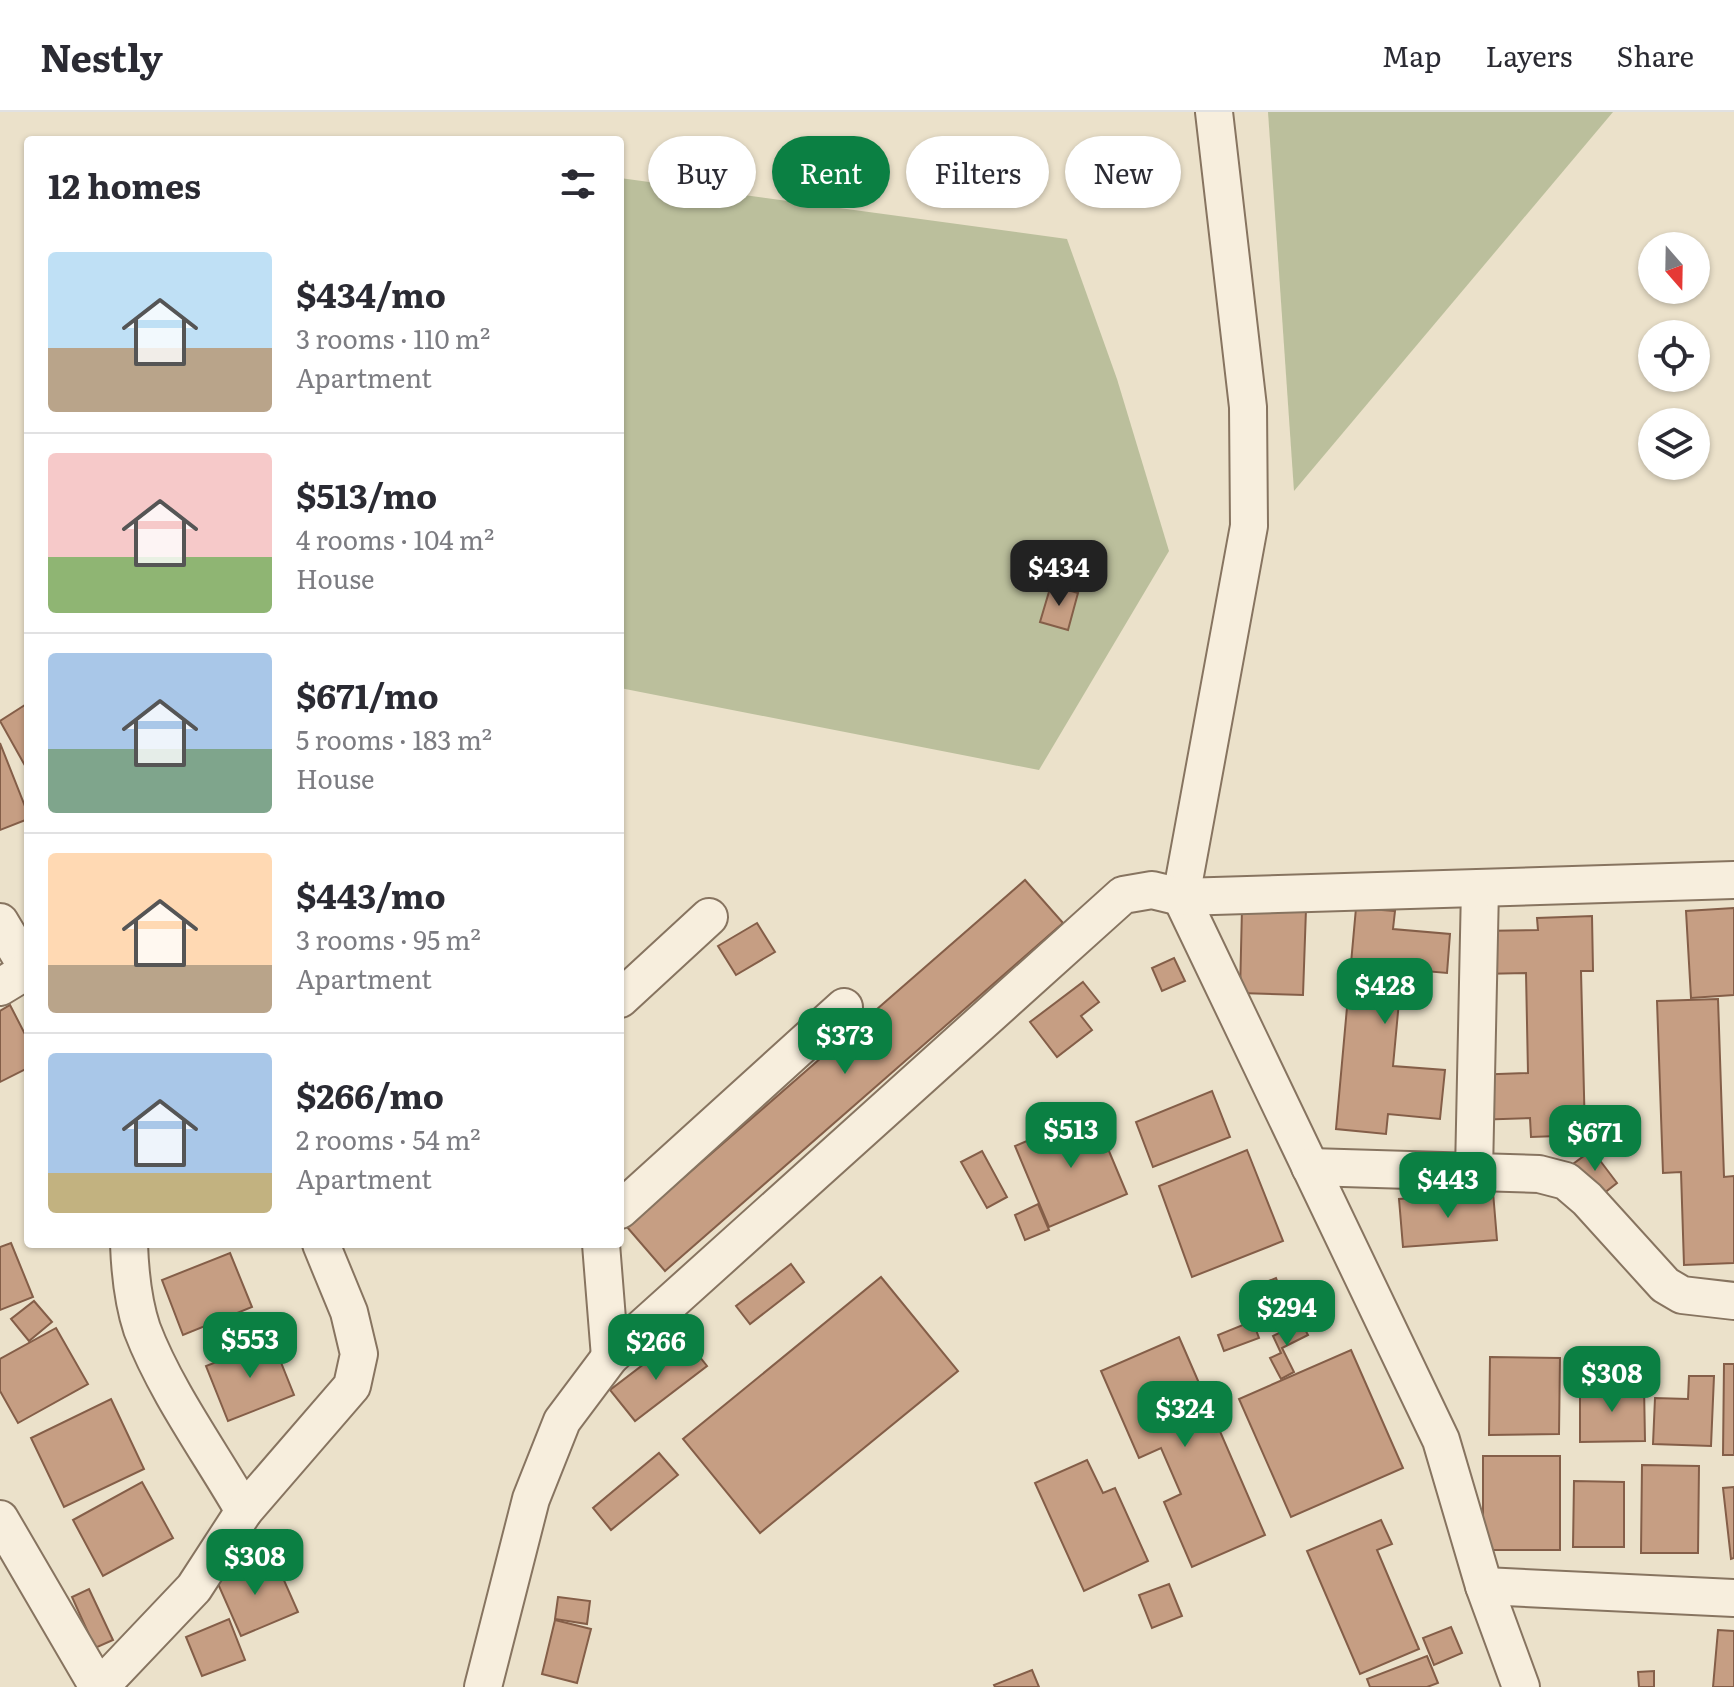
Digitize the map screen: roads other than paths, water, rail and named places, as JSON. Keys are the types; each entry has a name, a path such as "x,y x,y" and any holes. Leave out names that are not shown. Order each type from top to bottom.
{"street":[{"path":"1214,112 1248,407 1249,526 1181,897 1441,1440 1484,1586 1521,1687"},
{"path":"483,1687 531,1499 562,1421 610,1357 1123,895 1152,890 1181,897 1734,880"},
{"path":"1474,1172 1480,888"},
{"path":"624,995 709,917"},
{"path":"0,922 24,962"},
{"path":"0,987 24,972"},
{"path":"624,1206 844,1007"},
{"path":"1310,1167 1539,1174 1566,1181 1587,1199 1665,1285 1682,1295 1734,1301"},
{"path":"129,1248 131,1277 142,1328 168,1380 244,1511"},
{"path":"0,1519 99,1687 194,1588 244,1511 352,1386 359,1354 349,1312 323,1248"},
{"path":"601,1248 610,1357"},
{"path":"1484,1586 1734,1598"}]}
